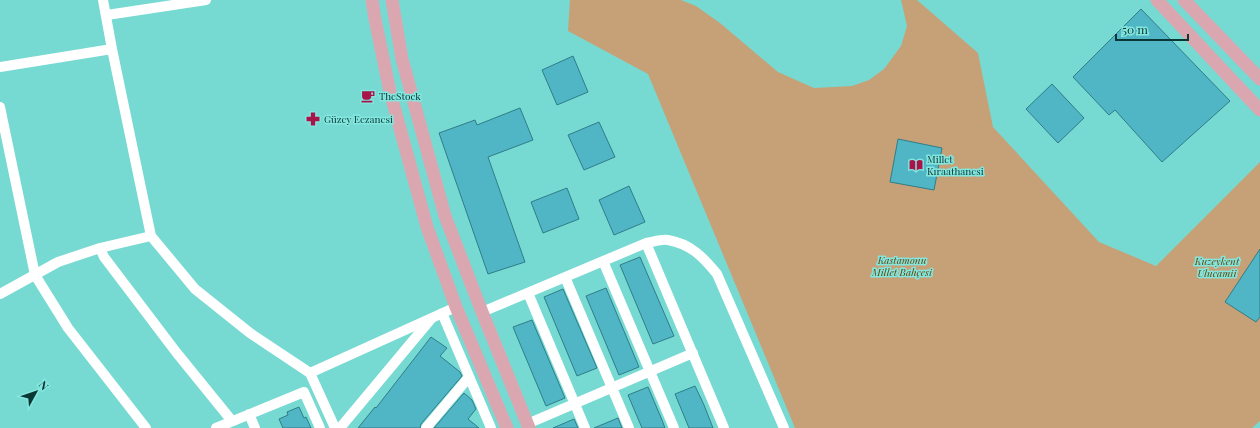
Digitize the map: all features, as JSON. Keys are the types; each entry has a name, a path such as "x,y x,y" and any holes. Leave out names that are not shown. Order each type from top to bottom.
{"main road":[{"path":"372,0 390,92 428,227 456,307 507,428"},
{"path":"392,0 402,59 445,216 528,426"},
{"path":"1157,0 1260,110"},
{"path":"1184,0 1260,79"}],"street":[{"path":"103,0 151,236 195,288 250,332 310,373 335,428"},
{"path":"107,15 206,0"},
{"path":"0,67 112,49"},
{"path":"0,107 35,274 68,328 146,428"},
{"path":"0,294 58,262 100,248 151,236"},
{"path":"482,312 646,243 667,240 694,250 704,257 717,274 784,428"},
{"path":"646,243 724,428"},
{"path":"100,248 104,257 176,352 232,421"},
{"path":"604,261 674,428"},
{"path":"565,277 629,428"},
{"path":"528,293 585,428"},
{"path":"310,373 456,307"},
{"path":"437,316 469,377 491,428"},
{"path":"340,428 437,316"},
{"path":"528,426 692,353"},
{"path":"426,428 469,377"},
{"path":"216,428 304,392 320,428"},
{"path":"249,414 255,428"}],"green space":[{"name":"Kastamonu Millet Bahçesi","path":"570,0 681,0 696,6 720,23 778,72 814,88 852,86 869,80 884,69 901,46 907,26 901,0 917,0 978,53 993,127 1099,242 1156,266 1260,162 1260,421 1252,428 795,428 648,74 568,31"}],"building":[{"path":"1141,9 1230,101 1162,162 1115,110 1109,115 1073,77"},
{"path":"573,56 588,92 557,105 542,70"},
{"path":"1052,84 1084,118 1058,143 1026,109"},
{"path":"520,108 533,140 488,157 525,262 488,274 439,133 475,120 477,125"},
{"path":"599,122 615,157 584,170 568,135"},
{"name":"Millet Kıraathanesi","path":"898,139 942,148 934,190 890,182"},
{"path":"629,186 645,222 614,235 599,200"},
{"path":"567,188 579,219 543,233 531,202"},
{"name":"Kuzeykent Ulucamii","path":"1260,249 1260,317 1256,322 1225,302"},
{"path":"640,257 674,336 653,344 620,265"},
{"path":"606,288 639,367 619,375 586,296"},
{"path":"563,289 597,368 577,376 544,297"},
{"path":"532,320 565,398 546,406 513,327"},
{"path":"431,337 447,348 440,356 460,372 462,376 421,424 420,428 358,428 375,407 376,408"},
{"path":"695,386 713,428 689,428 675,394"},
{"path":"648,387 665,428 642,428 628,395"},
{"path":"464,393 472,400 476,409 468,419 479,428 434,428"},
{"path":"299,407 311,428 283,428 279,419 288,415 287,412"},
{"path":"618,418 622,428 594,428"},
{"path":"574,419 578,428 553,428"}],"place":[{"name":"TheStock","path":"368,96"},
{"name":"Güzey Eczanesi","path":"313,119"},
{"name":"Millet Kıraathanesi","path":"916,165"}]}
